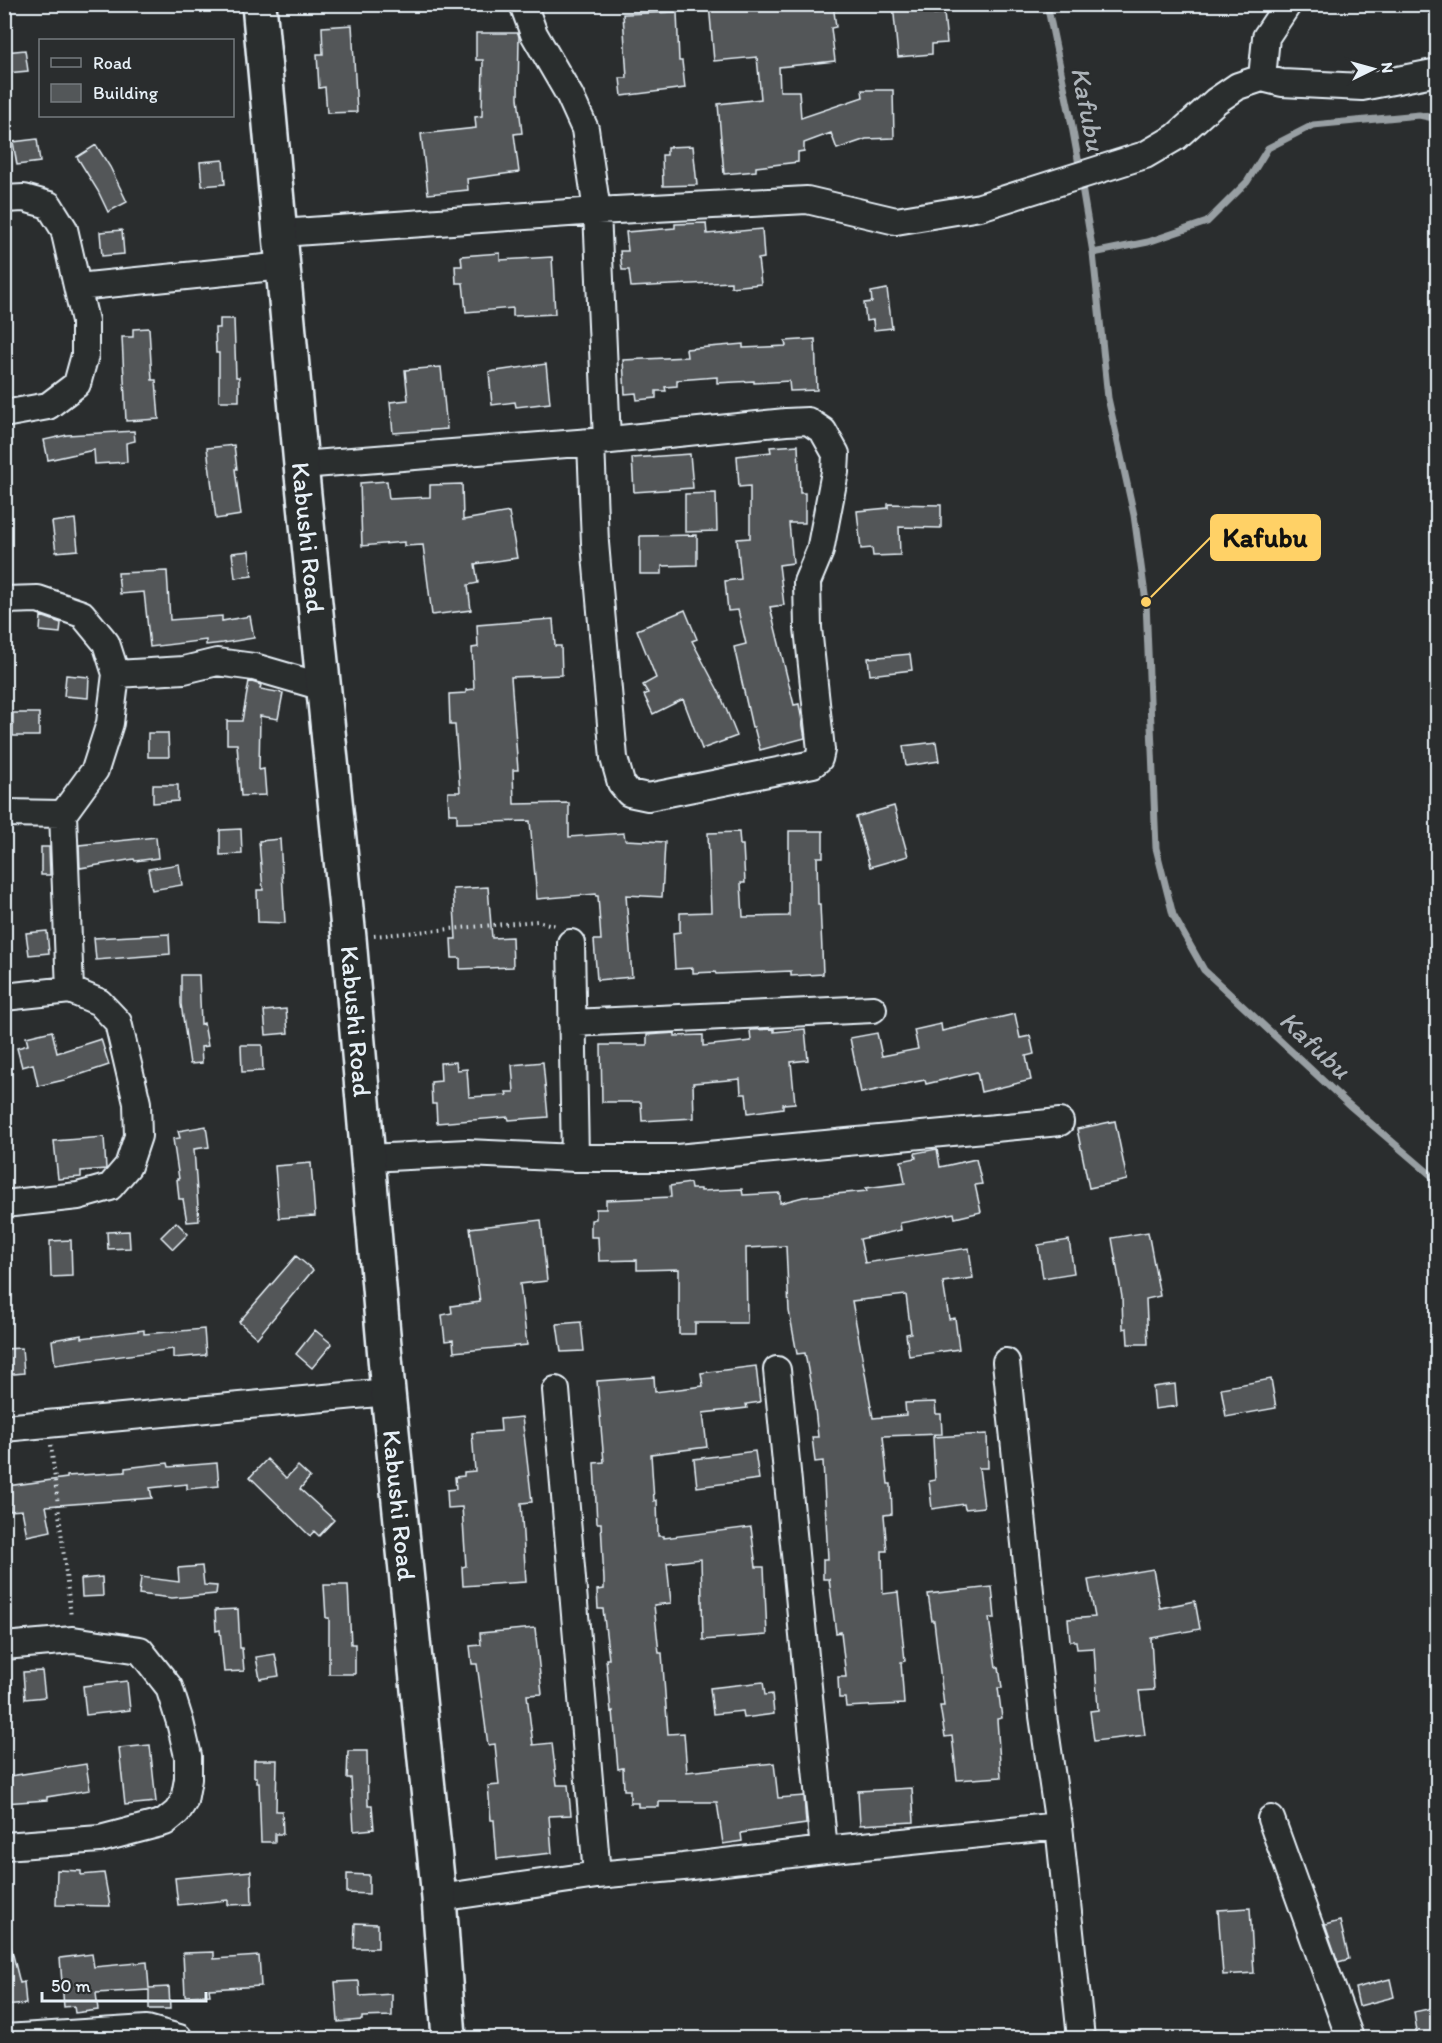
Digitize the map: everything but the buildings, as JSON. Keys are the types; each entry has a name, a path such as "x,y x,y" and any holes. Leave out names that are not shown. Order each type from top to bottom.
{"main road":[{"name":"Kabushi Road","path":"259,4 301,465 349,938 388,1392 439,1898 449,2038"}],"street":[{"path":"301,465 599,441 808,421 823,431 836,454 835,472 820,551 807,582 808,628 821,750 819,759 813,764 648,797 629,793 621,783 614,758 595,543 599,441 597,211 585,129 570,96 534,33 523,4"},
{"path":"1263,78 1266,37 1288,4"},
{"path":"281,233 597,211 807,200 896,221 980,207 1145,155 1176,137 1216,101 1239,86 1263,78 1282,83 1362,87 1437,72"},
{"path":"4,199 24,198 49,205 64,229 85,321 85,355 77,384 48,406 4,414"},
{"path":"78,287 284,266"},
{"path":"4,600 38,599 82,614 106,643 117,674 110,723 95,770 63,814 69,990"},
{"path":"117,674 184,670 217,662 254,667 323,687"},
{"path":"4,813 63,814"},
{"path":"571,943 575,1158"},
{"path":"4,997 69,990 99,1002 118,1022 137,1103 138,1136 128,1166 110,1187 78,1196 4,1203"},
{"path":"572,1023 873,1009"},
{"path":"369,1158 467,1153 575,1158 677,1158 1060,1122"},
{"path":"1006,1362 1043,1716 1059,1826 1081,2038"},
{"path":"777,1370 824,1850"},
{"path":"556,1390 597,1875"},
{"path":"4,1428 388,1392"},
{"path":"4,1646 74,1640 140,1650 169,1687 188,1756 188,1779 184,1801 177,1812 165,1822 100,1839 4,1846"},
{"path":"1271,1819 1350,2038"},
{"path":"439,1898 597,1875 1059,1826"},
{"path":"5,2038 147,2029 179,2038"}],"path":[{"path":"349,938 537,921 557,926 571,943"},
{"path":"48,1424 74,1640"}],"waterway":[{"name":"Kafubu","path":"1047,4 1080,170"},
{"path":"1093,253 1148,242 1207,222 1247,182 1268,148 1313,125 1419,115 1438,119"},
{"name":"Kafubu","path":"1081,181 1093,253 1108,398 1134,515 1146,602 1156,848 1173,915 1204,970 1348,1104 1438,1181"}],"place":[{"name":"Kafubu","path":"1146,602"}]}
